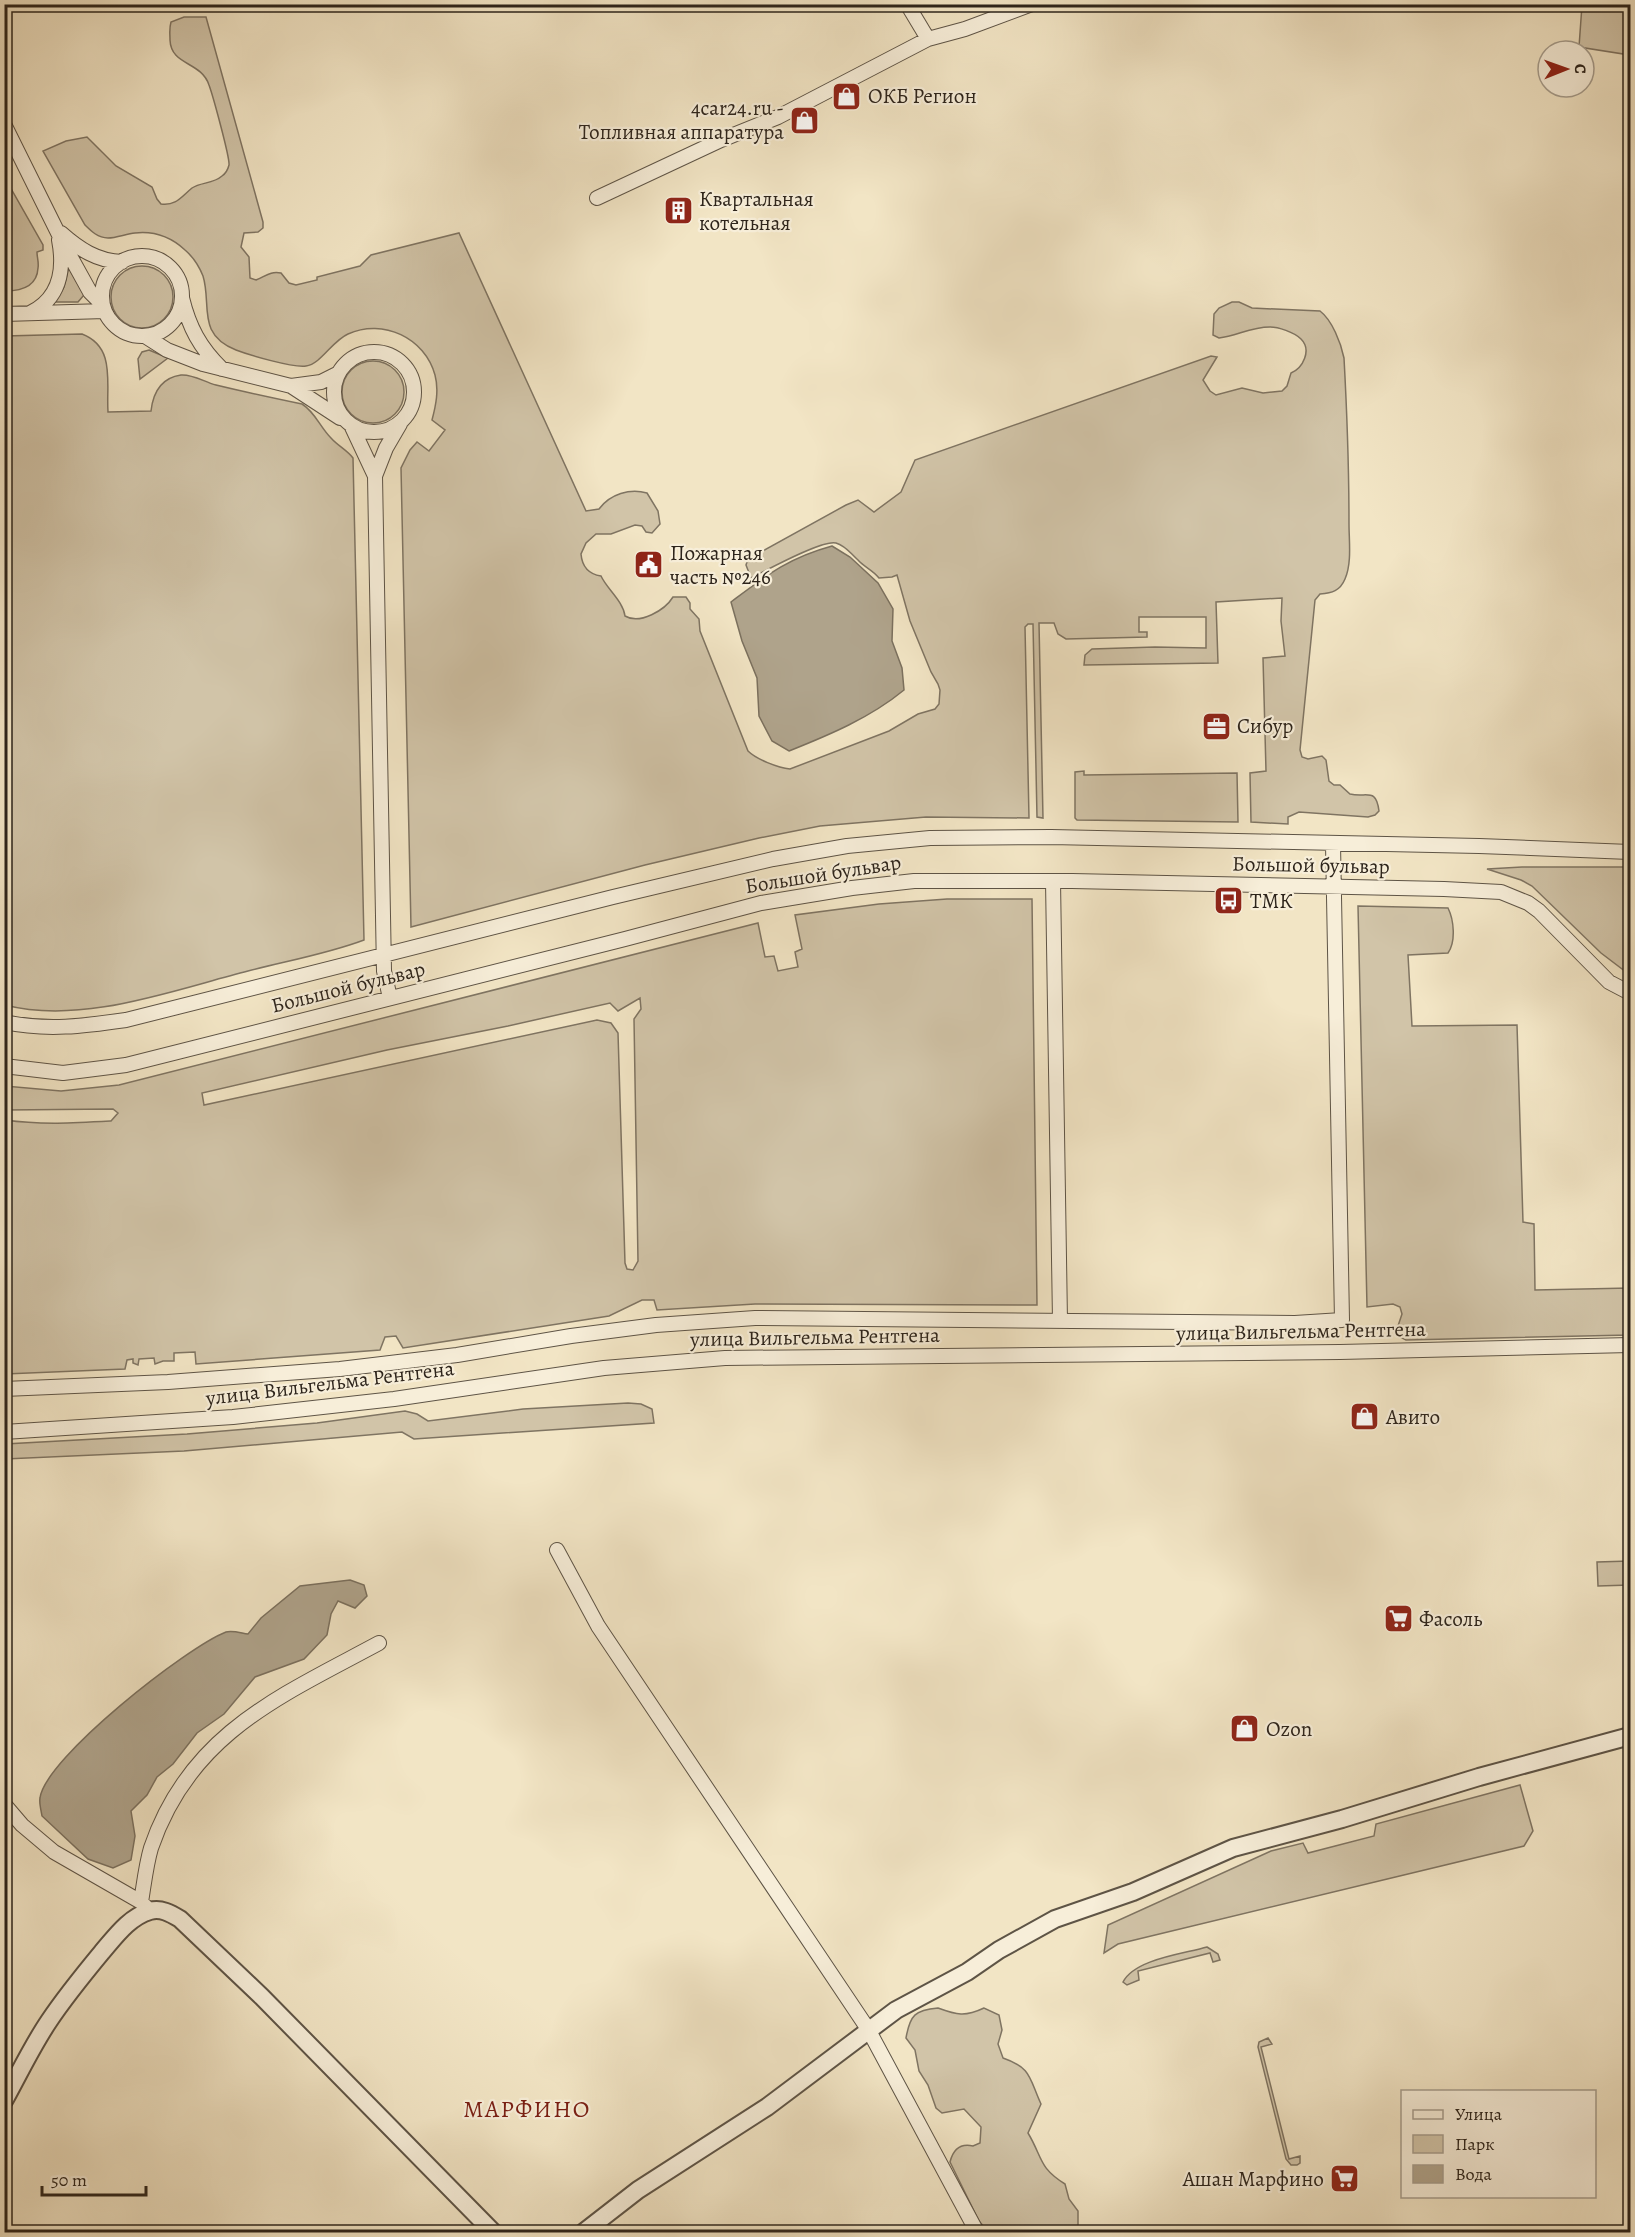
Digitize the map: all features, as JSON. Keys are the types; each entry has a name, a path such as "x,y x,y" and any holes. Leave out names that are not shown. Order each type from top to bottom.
{"street":[{"path":"907,4 928,39"},
{"path":"597,198 721,140 778,117 928,39 965,29 1032,4"},
{"path":"4,124 90,292 104,308 110,321 124,332 145,336 167,350 194,361 291,387 364,432 376,433 400,424"},
{"path":"57,230 83,251 98,258 122,262 141,256 160,261 175,274 195,337 202,349 223,370"},
{"path":"27,314 42,307 58,285 61,272 57,230"},
{"path":"104,308 104,285 108,276 122,262"},
{"path":"145,336 155,334 172,322 181,303 181,293"},
{"path":"4,314 104,308"},
{"path":"375,476 348,423 337,410 333,398 334,386 344,364 354,357 377,352 399,360 407,369 414,392 413,404 408,415 386,448 375,476 384,971 390,998"},
{"path":"291,387 321,382 338,374"},
{"name":"Большой бульвар","path":"4,1022 28,1027 71,1028 126,1020 773,859 847,846 930,838 1051,837 1630,852"},
{"path":"1333,844 1333,887"},
{"name":"Большой бульвар","path":"4,1066 63,1073 126,1065 761,903 813,893 914,881 1053,881 1501,892 1515,896 1539,911 1609,982 1630,993"},
{"path":"1053,881 1060,1321"},
{"name":"улица Вильгельма Рентгена","path":"4,1389 168,1382 363,1367 672,1323 766,1318 1295,1323 1341,1320 1333,887"},
{"name":"улица Вильгельма Рентгена","path":"4,1432 233,1417 394,1399 604,1368 726,1358 1340,1352 1630,1345"},
{"path":"557,1550 585,1606 868,2029 977,2232"},
{"path":"4,2101 48,2022 72,1988 123,1927 138,1916 145,1906 151,1849 170,1804 197,1762 237,1725 280,1696 379,1643"},
{"path":"584,2232 638,2190 767,2107 868,2029 922,1994 967,1972 999,1950 1055,1919 1133,1892 1233,1848 1354,1816 1479,1777 1630,1736"},
{"path":"4,1803 22,1825 54,1852 145,1906 180,1918 382,2118 493,2232"}],"green space":[{"path":"1582,5 1630,5 1630,55 1596,50 1596,39 1580,39"},
{"path":"184,17 206,17 263,222 263,228 258,232 244,233 241,247 249,257 250,278 256,280 271,273 281,273 289,283 296,285 360,266 371,255 459,233 586,511 599,509 609,499 621,493 634,491 647,493 658,511 660,524 652,533 646,532 642,526 635,525 611,534 596,534 586,543 581,554 584,566 601,576 621,605 625,616 631,618 638,619 652,615 673,597 686,597 690,603 690,609 699,619 700,631 748,751 780,767 790,769 889,731 918,714 935,709 939,704 940,690 910,621 897,575 879,578 845,548 836,543 807,550 751,578 746,565 748,559 858,500 874,512 901,492 915,460 1211,356 1217,357 1203,380 1210,391 1216,395 1242,388 1263,393 1282,391 1287,386 1291,373 1305,358 1306,348 1301,339 1286,330 1270,327 1256,328 1219,338 1213,335 1214,314 1219,308 1232,302 1239,302 1252,308 1320,311 1335,332 1344,358 1349,559 1347,573 1341,586 1332,592 1320,594 1315,600 1300,750 1302,757 1308,759 1322,756 1326,760 1329,781 1334,785 1340,785 1350,794 1373,796 1379,811 1368,817 1299,812 1288,817 1288,824 1251,822 1250,773 1266,771 1263,658 1285,656 1281,621 1282,598 1216,602 1218,663 1084,665 1085,655 1092,649 1206,648 1206,617 1139,617 1139,632 1147,632 1147,637 1066,639 1058,634 1054,623 1039,623 1043,818 1037,817 1033,624 1028,624 1025,627 1029,818 926,817 820,826 645,865 411,927 401,468 417,442 429,451 445,430 432,420 437,386 430,362 422,351 401,335 375,328 342,337 317,361 306,366 260,358 223,343 210,327 203,276 188,252 168,238 155,234 135,233 108,238 95,234 85,225 43,151 66,141 87,137 116,166 152,187 161,204 174,202 192,188 223,175 229,167 229,160 209,85 200,72 175,55 170,40 171,22"},
{"path":"4,164 9,185 43,245 43,250 37,252 38,266 35,280 22,289 5,291"},
{"path":"142,266 164,275 173,297 164,319 142,328 120,319 111,297 120,275"},
{"path":"68,270 71,270 84,295 78,302 55,302 64,287"},
{"path":"82,334 93,340 105,357 108,378 108,412 151,411 156,392 163,383 181,375 190,376 216,385 302,404 331,438 353,458 364,940 127,1003 65,1011 34,1010 5,1005 5,336"},
{"path":"149,350 168,358 140,379 138,359 142,352"},
{"path":"373,361 390,366 395,370 399,375 404,392 399,409 395,414 390,418 373,423 356,418 351,414 347,409 342,392 347,375 351,370 356,366"},
{"path":"1084,771 1084,775 1237,773 1238,822 1077,820 1075,818 1075,772"},
{"path":"1630,867 1630,975 1601,953 1532,886 1487,869"},
{"path":"947,899 1032,899 1037,1305 755,1304 657,1310 654,1300 642,1300 609,1316 403,1348 396,1336 385,1337 380,1350 196,1364 195,1352 174,1353 174,1361 155,1364 154,1358 139,1359 138,1365 133,1363 133,1359 127,1360 125,1369 5,1374 5,1120 44,1123 111,1121 118,1113 113,1109 5,1110 5,1086 61,1091 119,1085 758,923 765,957 774,956 778,971 798,967 795,952 802,949 795,915 879,904","holes":["640,998 641,1009 634,1019 638,1261 633,1270 627,1269 625,1263 618,1033 611,1023 597,1020 204,1105 202,1093 387,1050 610,1003 618,1011"]},
{"path":"1358,906 1448,908 1453,931 1451,948 1448,953 1408,955 1412,1026 1517,1025 1523,1222 1534,1224 1535,1290 1630,1288 1630,1335 1406,1340 1400,1337 1397,1329 1402,1314 1400,1307 1393,1304 1367,1307"},
{"path":"641,1404 652,1409 654,1423 414,1439 402,1432 184,1451 5,1459 5,1444 187,1434 317,1423 405,1411 417,1414 428,1421 523,1409"},
{"path":"1630,1561 1630,1585 1598,1586 1597,1562"},
{"path":"1520,1785 1533,1831 1524,1846 1118,1944 1104,1953 1108,1925 1271,1851 1303,1843 1308,1853 1374,1836 1376,1824"},
{"path":"1207,1947 1218,1954 1220,1960 1213,1962 1210,1953 1138,1971 1139,1980 1127,1985 1123,1982 1129,1974 1149,1963"},
{"path":"938,2008 961,2014 984,2008 999,2015 1002,2030 998,2044 1003,2058 1025,2070 1041,2104 1028,2133 1045,2167 1065,2184 1069,2199 1078,2211 1080,2232 994,2232 985,2228 979,2221 950,2162 958,2148 980,2143 981,2127 964,2109 942,2113 936,2108 928,2085 919,2071 915,2050 906,2038 909,2024 915,2015 924,2010"},
{"path":"1268,2038 1272,2044 1261,2047 1289,2159 1300,2156 1300,2163 1297,2165 1291,2165 1286,2159 1258,2047 1259,2042"}],"water":[{"path":"832,546 850,557 878,583 893,609 892,641 902,668 904,690 863,717 789,751 772,741 759,716 757,678 742,641 731,602 790,562"},
{"path":"350,1580 364,1585 367,1596 355,1608 338,1601 331,1614 327,1635 304,1659 255,1677 224,1714 197,1733 173,1764 157,1777 147,1795 131,1811 135,1836 131,1860 113,1868 88,1859 42,1816 40,1798 48,1780 66,1757 120,1706 151,1681 207,1642 226,1632 248,1634 261,1618 300,1586"}],"place":[{"name":"ОКБ Регион","path":"847,96"},
{"name":"4car24.ru - Топливная аппаратура","path":"805,120"},
{"name":"Квартальная котельная","path":"678,211"},
{"name":"Пожарная часть №246","path":"649,565"},
{"name":"Сибур","path":"1216,726"},
{"name":"ТМК","path":"1229,901"},
{"name":"Авито","path":"1365,1417"},
{"name":"Фасоль","path":"1398,1619"},
{"name":"Ozon","path":"1245,1729"},
{"name":"Ашан Марфино","path":"1345,2179"}],"district":[{"name":"МАРФИНО","path":"527,2109"}]}
